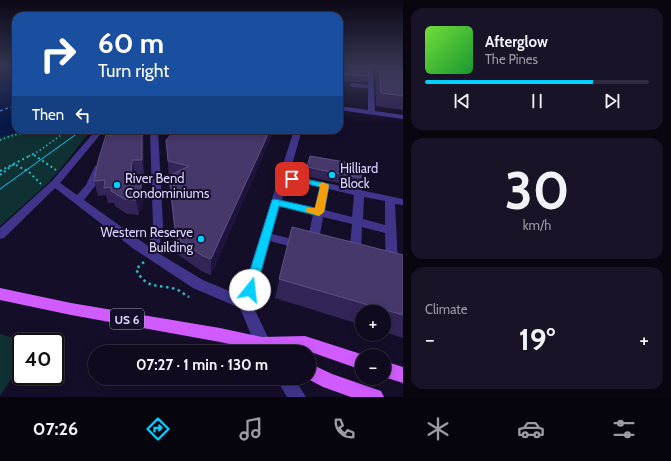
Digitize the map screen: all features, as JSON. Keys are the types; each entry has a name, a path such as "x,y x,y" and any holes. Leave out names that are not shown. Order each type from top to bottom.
{"main road":[{"name":"US 6","path":"0,294 70,309 220,335 254,345"},
{"name":"US 6","path":"295,345 308,345"},
{"name":"US 6","path":"316,347 355,360"},
{"path":"391,371 403,375"},
{"path":"316,374 328,381 375,397"}],"street":[{"path":"357,86 371,87 372,113"},
{"path":"343,109 352,106 372,113 403,117"},
{"path":"0,235 55,183 97,134"},
{"path":"152,254 158,225 154,134"},
{"path":"263,345 244,304 297,134"},
{"path":"77,200 86,194 93,184 100,161"},
{"path":"284,177 403,202"},
{"path":"55,183 138,246 198,284 244,304"},
{"path":"311,248 324,185"},
{"path":"340,256 358,260 357,222 359,193"},
{"path":"377,265 392,269 390,199"},
{"path":"275,202 391,230"},
{"path":"265,236 326,252"},
{"path":"289,385 297,397"}],"path":[{"path":"0,140 19,134"},
{"path":"0,171 32,154 62,134"},
{"path":"32,154 51,168 59,171"},
{"path":"0,175 14,164"},
{"path":"14,164 28,172 43,186"},
{"path":"142,264 136,269 139,277 145,283 179,290 189,297"}],"green space":[{"path":"12,134 88,134 48,183 0,226 0,137"},
{"path":"0,334 12,338 12,377 0,396"}],"water":[{"path":"0,86 12,86 12,134 0,137"}],"building":[{"path":"380,86 403,86 403,96 381,93"},
{"name":"River Bend Condominiums","path":"142,134 142,160 132,160 131,181 141,182 141,192 136,196 136,200 124,199 111,191 111,187 104,188 105,180 94,181 106,135"},
{"path":"171,134 268,134 211,259 203,256 176,238 169,176 189,166 168,161 166,140"},
{"path":"310,156 362,165 361,178 307,167"},
{"path":"292,227 403,255 403,315 391,312 391,305 369,305 279,279"}],"ferry route":[{"path":"0,111 12,106"}],"tram line":[{"path":"0,189 76,134"}],"slow traffic":[{"path":"310,210 319,212 324,185 322,185"}],"place":[{"name":"Hilliard Block","path":"332,175"},
{"name":"River Bend Condominiums","path":"117,185"},
{"name":"Western Reserve Building","path":"201,239"}],"route":[{"path":"250,290 275,202 319,212 324,185 292,179"}]}
